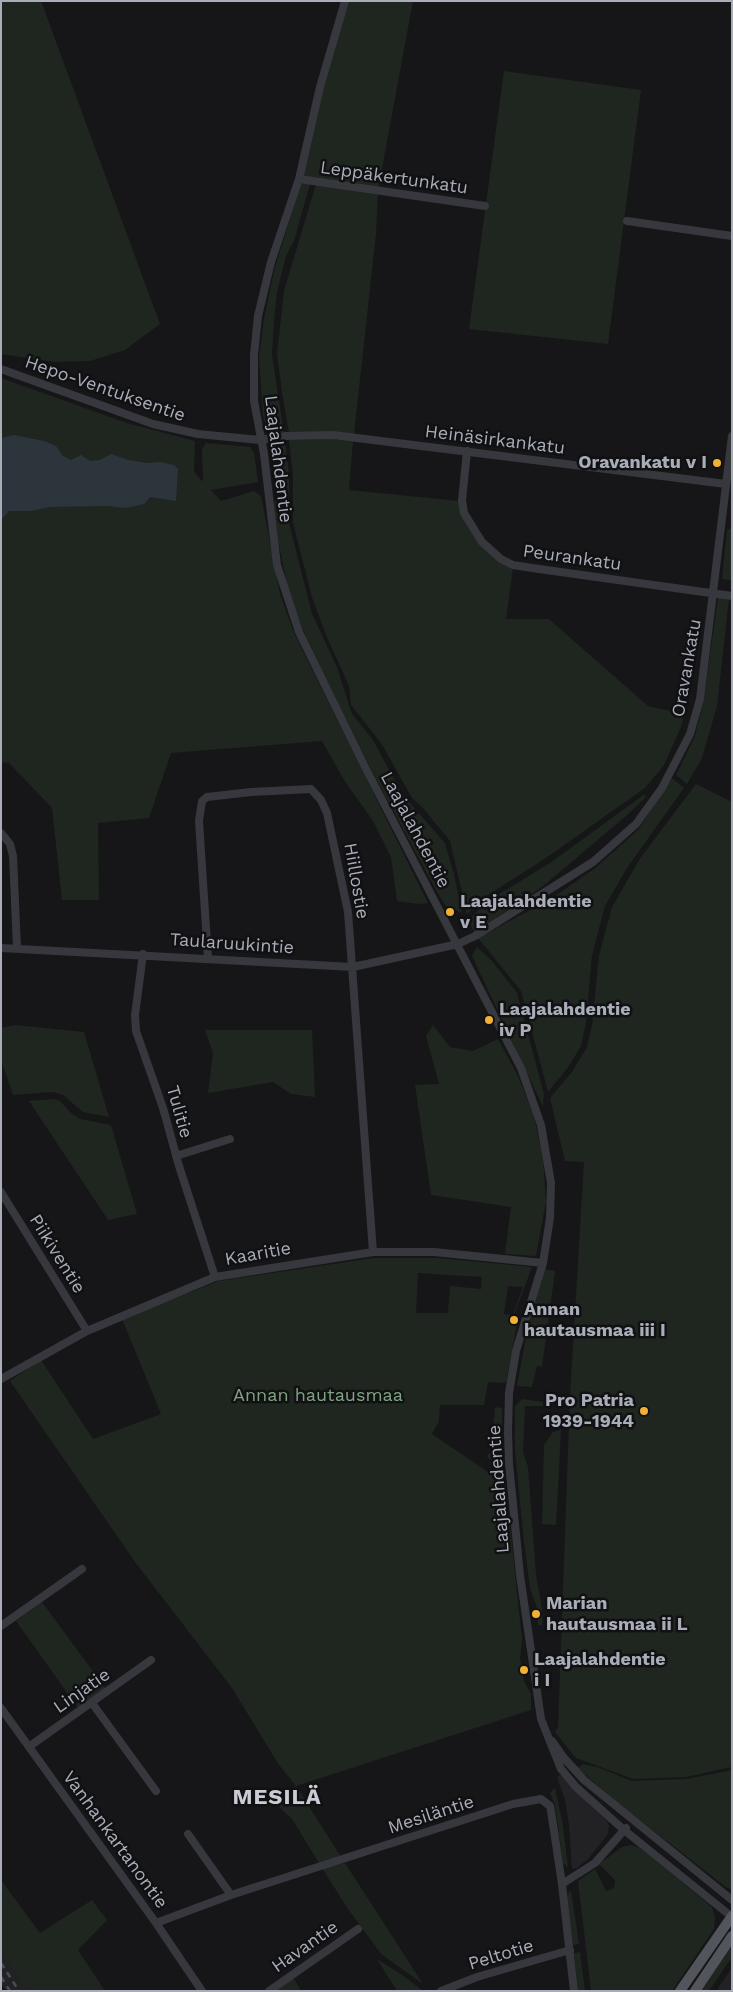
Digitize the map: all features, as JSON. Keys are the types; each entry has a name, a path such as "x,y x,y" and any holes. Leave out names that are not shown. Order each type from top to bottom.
{"main road":[{"path":"680,1991 732,1916"},
{"path":"695,1991 732,1936"}],"street":[{"name":"Laajalahdentie","path":"344,1 320,87 299,178 271,262 258,316 254,355 254,401 264,454 277,565 299,632 365,767 521,1068 541,1125 548,1157 552,1202 543,1263 516,1351 509,1393 508,1464 520,1575 538,1706 546,1733 560,1769 576,1787 624,1830 732,1916"},
{"name":"Leppäkertunkatu","path":"299,178 485,206"},
{"path":"627,221 732,236"},
{"name":"Hepo-Ventuksentie","path":"1,369 178,431 260,440"},
{"name":"Heinäsirkankatu","path":"260,440 286,436 333,435 726,484"},
{"name":"Oravankatu","path":"458,944 475,936 593,862 636,824 662,788 690,734 700,699 732,436"},
{"name":"Peurankatu","path":"468,451 462,501 464,513 482,542 502,560 513,565 532,568 732,596"},
{"name":"Hiillostie","path":"208,958 200,821 202,801 207,797 216,796 299,788 311,789 316,793 327,813 348,912 373,1252"},
{"path":"1,833 10,844 13,856 17,948"},
{"name":"Taularuukintie","path":"1,948 143,954 353,967 458,944"},
{"name":"Tulitie","path":"143,954 137,991 136,1030 163,1108 176,1156 215,1276"},
{"path":"176,1156 230,1139"},
{"name":"Piikiventie","path":"1,1192 87,1330"},
{"name":"Kaaritie","path":"1,1379 87,1330 215,1276 373,1252 434,1252 543,1263"},
{"path":"1,1626 82,1569"},
{"name":"Linjatie","path":"30,1746 151,1660"},
{"path":"92,1703 156,1791"},
{"name":"Vanhankartanontie","path":"1,1708 156,1923 202,1991"},
{"name":"Laajalahdentie","path":"546,1733 568,1764 633,1821 732,1900"},
{"name":"Mesiläntie","path":"156,1923 231,1895 513,1804 541,1799 550,1806 562,1884"},
{"path":"574,1991 562,1884 595,1863 633,1821"},
{"path":"188,1834 231,1895"},
{"name":"Havantie","path":"270,1991 358,1929"},
{"name":"Peltotie","path":"441,1991 477,1977 570,1950"}],"shaded area":[{"path":"14,435 44,441 56,446 63,456 71,460 81,455 90,461 100,460 111,454 128,460 174,465 178,469 176,501 150,497 144,504 126,508 107,506 50,507 31,511 9,511 1,520 1,438"},
{"path":"560,1775 607,1821 609,1826 608,1834 588,1859 577,1868 572,1869 565,1800 557,1777"},
{"path":"1,1952 27,1991 6,1991 1,1984"},
{"path":"732,1968 732,1991 717,1991 720,1985"}],"green space":[{"path":"1,1 41,1 160,324 125,350 90,361 54,362 1,354"},
{"path":"345,1 413,1 378,190 299,179"},
{"path":"504,71 641,90 608,344 469,329"},
{"path":"301,184 310,184 294,241 286,256 277,292 274,321 272,354 284,434 268,432 263,416 259,357 264,318 275,267"},
{"path":"316,184 378,193 376,234 354,434 289,433 282,392 277,354 284,291"},
{"path":"1,378 127,423 195,441 194,472 203,482 202,449 206,443 250,447 254,453 258,482 211,490 221,501 254,491 261,496 280,594 294,633 428,903 419,904 397,901 391,857 373,821 344,780 322,741 171,753 149,818 98,823 99,900 62,900 52,808 9,763 1,762"},
{"path":"285,439 289,475 289,523 312,614 337,667 352,714 373,740 402,794 445,843 462,913 446,906 438,894 371,769 326,679 303,630 289,594 278,540 274,505 276,496 273,446"},
{"path":"333,439 353,441 349,490 459,501 462,514 480,544 493,557 513,568 506,619 549,619 648,706 684,714 681,727 664,765 645,788 546,858 485,897 467,914 450,841 422,807 412,798 381,743 351,705 349,686 326,635 312,597 293,523 293,475 289,440"},
{"path":"732,528 731,580 722,579 727,530"},
{"path":"718,597 729,599 717,706 702,758 687,784 676,775 695,736 704,699"},
{"path":"672,778 684,788 627,868 605,906 592,955 586,1023 581,1046 569,1066 548,1092 521,991 478,938 549,900 594,869 638,830"},
{"path":"696,784 732,802 732,1767 686,1777 633,1779 576,1758 555,1732 558,1727 570,1396 584,1162 565,1161 550,1098 572,1072 587,1047 592,1025 599,955 612,907 639,860"},
{"path":"645,794 645,798 626,816 542,887 474,932 468,920 488,901 550,863"},
{"path":"477,947 492,961 517,993 544,1094 543,1107 472,956"},
{"path":"15,1025 84,1032 109,1117 83,1112 63,1095 52,1092 13,1095 1,1060 1,1028"},
{"path":"433,1025 450,1047 473,1051 498,1039 518,1076 534,1116 543,1158 546,1201 536,1256 505,1254 511,1207 431,1195 415,1085 439,1084 426,1036"},
{"path":"205,1030 312,1030 315,1097 291,1094 273,1082 208,1093 213,1053"},
{"path":"53,1099 60,1101 71,1113 80,1119 111,1125 137,1214 108,1220 29,1101"},
{"name":"Annan hautausmaa","path":"373,1258 439,1258 532,1267 511,1323 517,1324 506,1383 488,1382 484,1405 440,1405 439,1421 432,1434 497,1478 505,1479 522,1639 520,1658 524,1681 531,1694 531,1710 296,1786 279,1765 232,1688 135,1562 10,1381 41,1360 93,1439 161,1414 122,1319 219,1281","holes":["418,1273 482,1277 481,1289 450,1286 448,1313 416,1313","508,1286 523,1287 513,1315 504,1314"]},
{"path":"545,1269 555,1271 542,1367 537,1366 532,1387 517,1386 527,1331"},
{"path":"522,1399 543,1402 543,1406 525,1406 523,1452 528,1467 536,1575 542,1609 542,1625 538,1625 538,1611 530,1588 515,1451 515,1406"},
{"path":"495,1407 502,1408 502,1460 493,1461 487,1457 491,1452"},
{"path":"561,1430 556,1525 542,1524 544,1445 553,1432"},
{"path":"42,1602 106,1689 78,1708 16,1621"},
{"path":"583,1764 597,1767 632,1781 686,1779 732,1770 732,1889 727,1888 614,1800 578,1768"},
{"path":"296,1786 341,1857 319,1863 292,1819 276,1804"},
{"path":"555,1788 563,1826 568,1867 563,1863 555,1805 550,1793"},
{"path":"631,1845 638,1847 650,1856 712,1907 715,1917 714,1929 672,1991 591,1991 578,1881 595,1869 606,1891 614,1888 615,1880 599,1864 622,1847"},
{"path":"345,1863 423,1984 381,1954 348,1909 322,1868"},
{"path":"1,1880 40,1933 92,1900 107,1920 78,1950 105,1991 27,1991 1,1952"},
{"path":"571,1890 579,1944 573,1945 567,1896"},
{"path":"732,1943 732,1957 709,1991 699,1991"},
{"path":"580,1952 585,1991 578,1991 574,1953"},
{"path":"377,1959 405,1977 423,1991 397,1991"},
{"path":"293,1977 301,1991 275,1991"}],"railway":[{"path":"1,1963 19,1991"},
{"path":"1,1977 10,1991"}],"place":[{"name":"Oravankatu v I","path":"717,463"},
{"name":"Laajalahdentie v E","path":"450,912"},
{"name":"Laajalahdentie iv P","path":"489,1020"},
{"name":"Annan hautausmaa iii I","path":"514,1320"},
{"name":"Pro Patria 1939-1944","path":"644,1411"},
{"name":"Marian hautausmaa ii L","path":"536,1614"},
{"name":"Laajalahdentie i I","path":"524,1670"}],"district":[{"name":"MESILÄ","path":"277,1798"}]}
